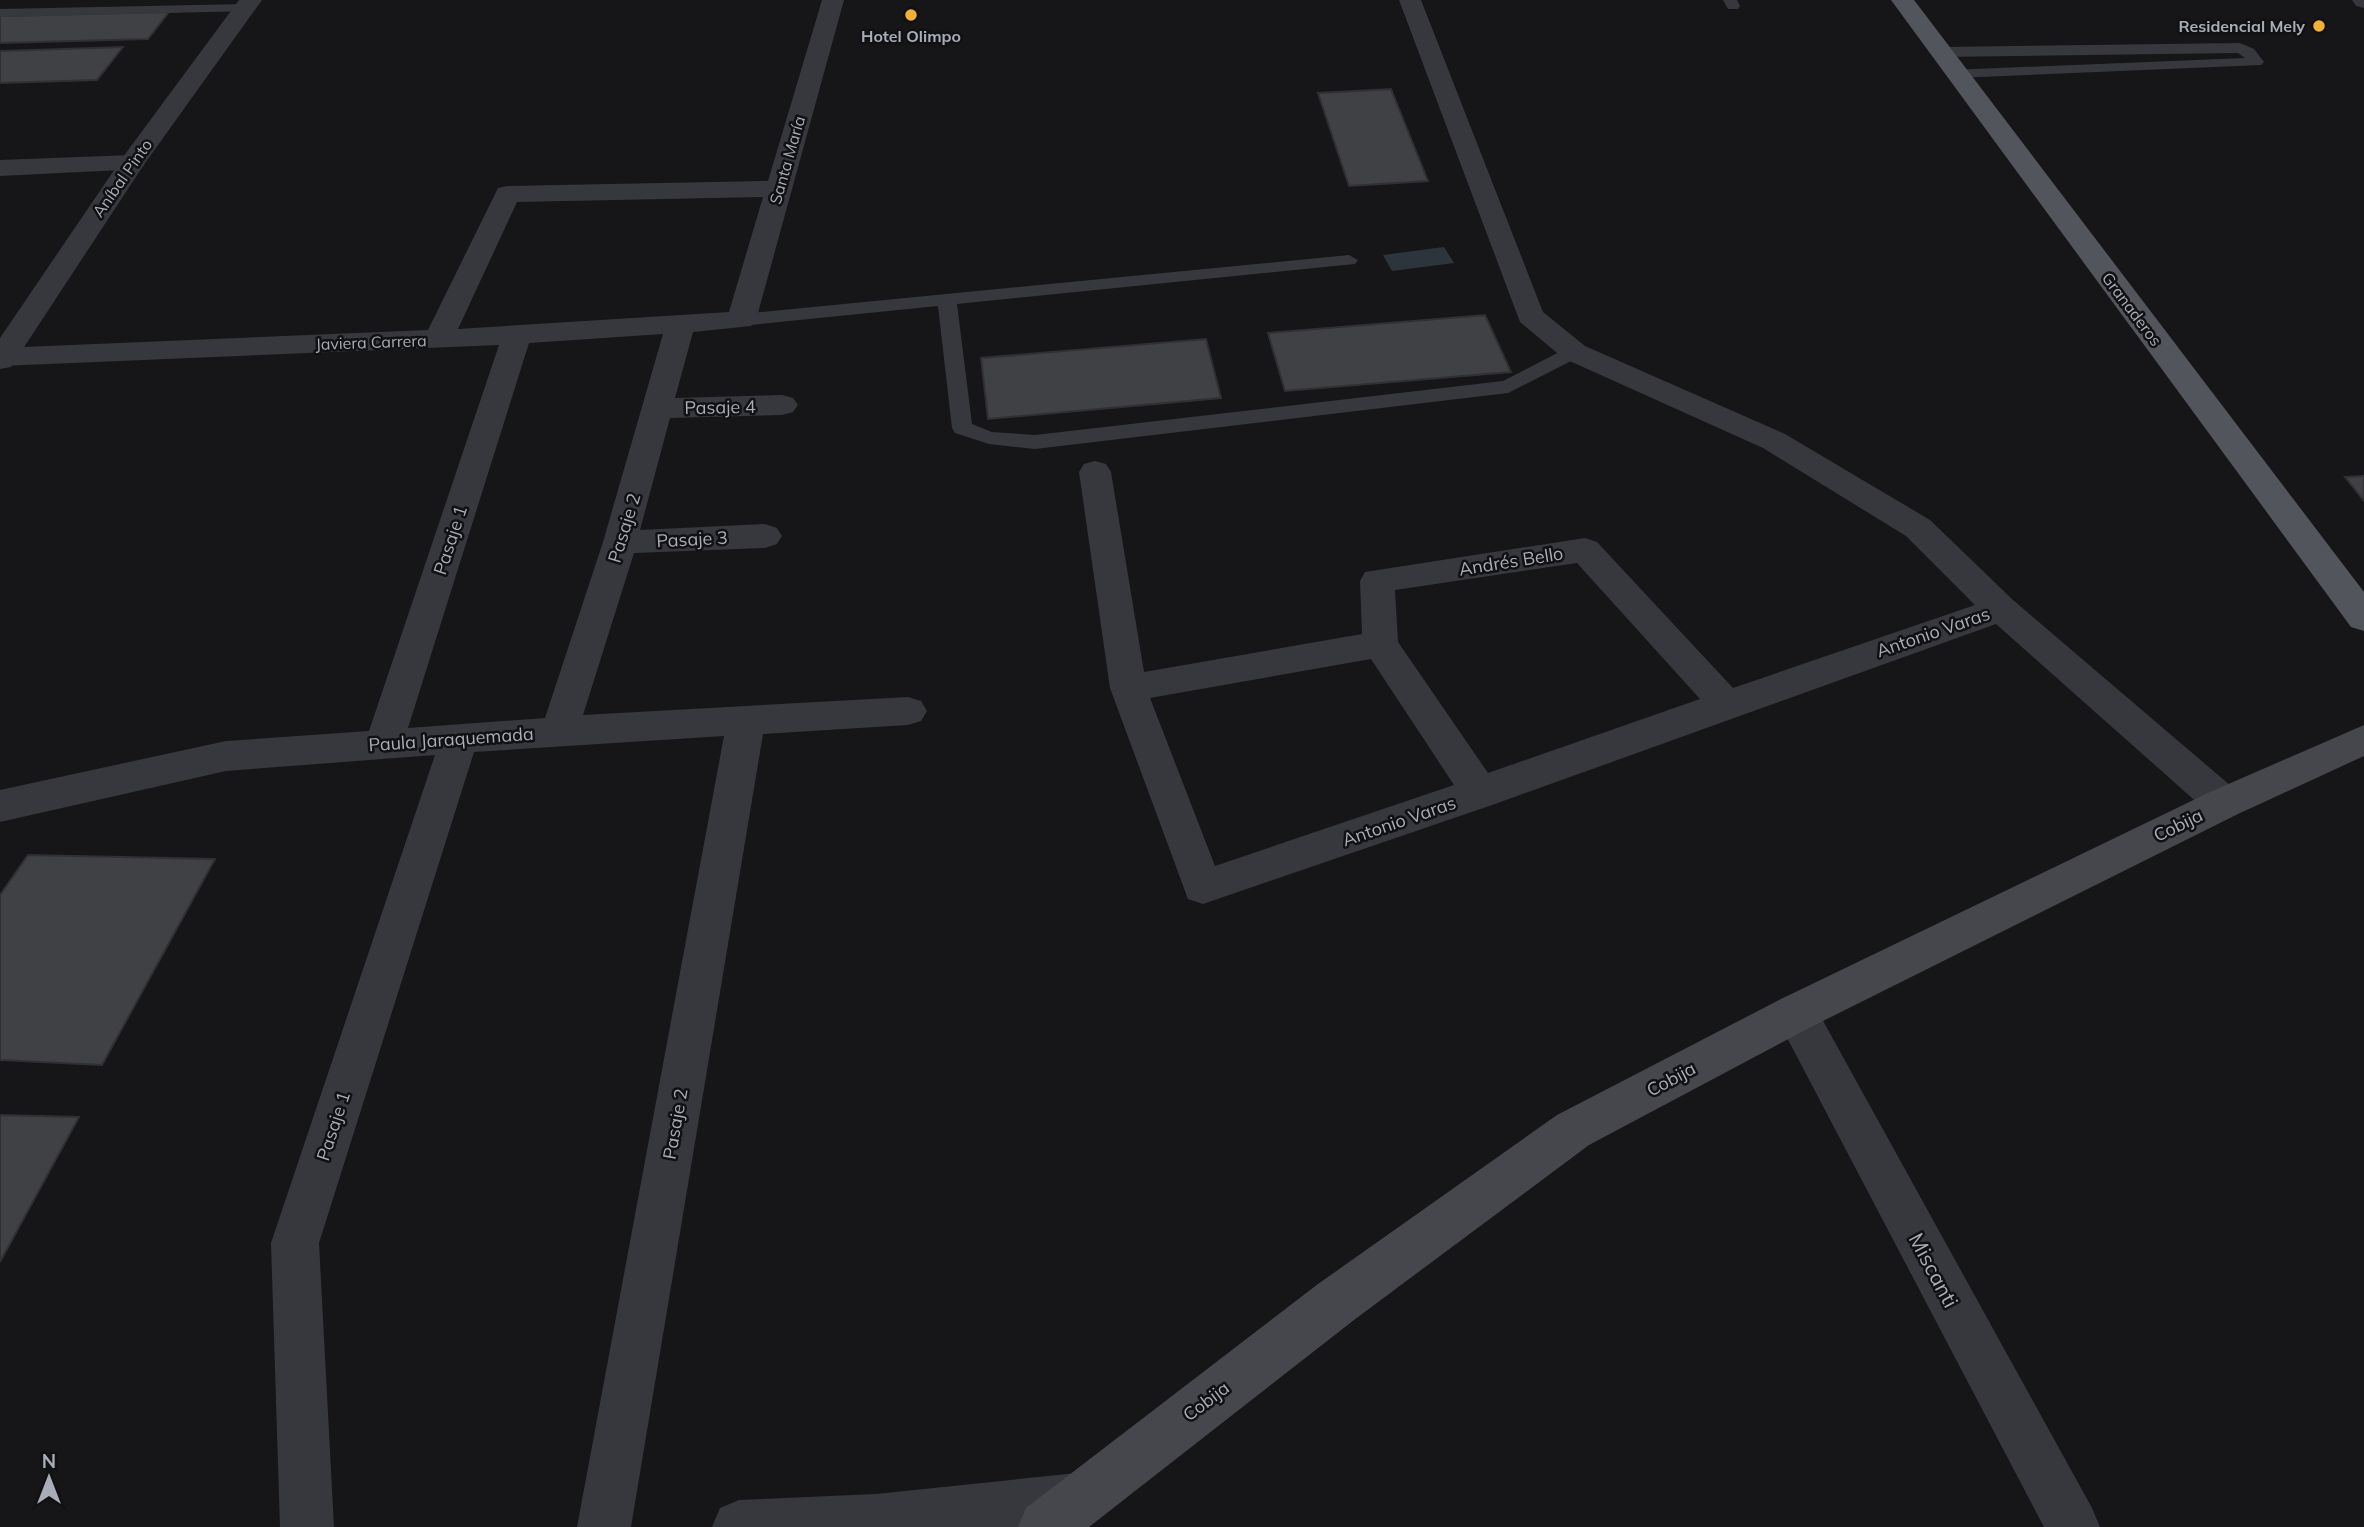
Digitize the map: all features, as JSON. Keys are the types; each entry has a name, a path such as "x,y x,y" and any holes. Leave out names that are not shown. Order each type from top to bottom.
{"main road":[{"name":"Granaderos","path":"1902,0 2364,618"},
{"name":"Cobija","path":"1061,1513 1336,1302 1573,1130 1796,1013 2224,803 2364,740"}],"street":[{"name":"Santa María","path":"741,320 834,0"},
{"path":"1410,0 1530,316 1574,352 1785,447 1919,528 2001,609 2224,803"},
{"name":"Aníbal Pinto","path":"0,358 132,163 248,4"},
{"path":"0,168 132,163"},
{"path":"438,339 507,194 779,189"},
{"name":"Javiera Carrera","path":"0,358 517,335 741,320"},
{"name":"Pasaje 2","path":"559,731 620,542 681,322"},
{"name":"Pasaje 1","path":"384,744 517,335"},
{"name":"Pasaje 4","path":"658,408 782,405"},
{"name":"Antonio Varas","path":"1095,472 1128,688 1203,887 1482,793 1725,703 2001,609"},
{"name":"Pasaje 3","path":"620,542 765,536"},
{"name":"Andrés Bello","path":"1380,644 1377,581 1585,550 1725,703"},
{"path":"1128,688 1380,644 1482,793"},
{"name":"Paula Jaraquemada","path":"0,806 226,756 559,731 908,711"},
{"name":"Pasaje 2","path":"604,1527 747,720"},
{"name":"Pasaje 1","path":"307,1527 295,1243 459,739"},
{"name":"Miscanti","path":"1796,1013 2073,1527"},
{"path":"739,1527 1061,1513"}],"lane":[{"path":"0,13 248,4"},
{"path":"2240,48 2249,51 2256,62 1948,63 2240,48"},
{"path":"741,320 1349,260"},
{"path":"947,300 961,428 989,438 1035,442 1508,387 1574,352"}],"shaded area":[{"path":"1444,247 1454,263 1392,271 1383,255"}],"building":[{"path":"169,12 148,39 0,43 0,16"},
{"path":"123,47 97,80 0,83 0,51"},
{"path":"1391,89 1428,181 1349,186 1318,93"},
{"path":"1485,315 1511,372 1285,391 1268,333"},
{"path":"1206,339 1221,398 988,419 981,358"},
{"path":"2364,476 2364,501 2345,477"},
{"path":"28,855 215,859 102,1065 0,1060 0,895"},
{"path":"0,1115 79,1117 0,1262"}],"place":[{"name":"Hotel Olimpo","path":"911,15"},
{"name":"Residencial Mely","path":"2319,26"}]}
